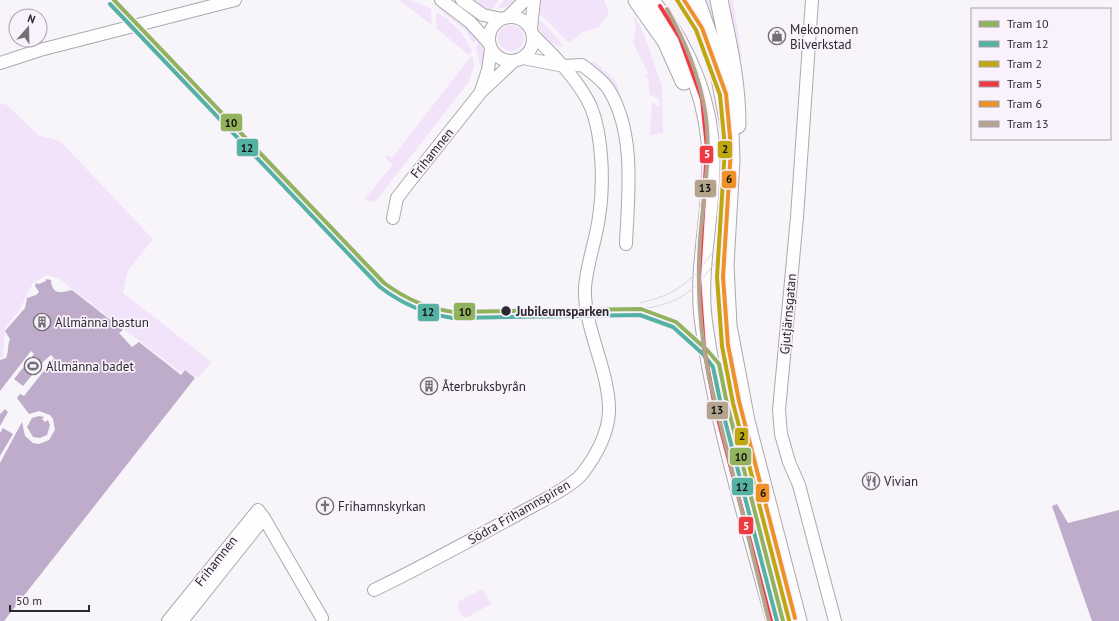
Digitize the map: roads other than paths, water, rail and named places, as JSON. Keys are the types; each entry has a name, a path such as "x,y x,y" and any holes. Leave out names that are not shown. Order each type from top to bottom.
{"main road":[{"path":"637,0 666,41 679,68 694,109 700,148 700,195 697,239 702,265"},
{"path":"650,0 674,32 684,50 696,80 708,125 711,167 702,265 704,324 709,358 724,428 775,621"},
{"path":"696,0 708,29 722,82 730,131 731,160 725,265 728,326 746,421 798,621"},
{"path":"719,0 731,55 737,93 736,143 731,160"}],"street":[{"path":"0,63 70,42 236,0"},
{"path":"441,0 470,22 501,59 564,66 582,65 609,89 619,112 629,159 626,244"},
{"path":"462,0 483,15 522,19 532,32 564,66"},
{"path":"490,46 491,29 525,0"},
{"path":"518,60 532,48 534,0"},
{"name":"Gjutjärnsgatan","path":"812,0 797,217 779,410 781,434 788,462 799,486 834,621"},
{"name":"Frihamnen","path":"480,92 488,70 490,46"},
{"name":"Frihamnen","path":"393,218 397,198 480,92 518,60"},
{"name":"Södra Frihamnspiren","path":"374,590 420,568 554,494 581,475 601,445 609,413 605,381 588,311 585,287 600,216 601,174 599,139 591,108 564,66"},
{"name":"Frihamnen","path":"168,621 258,510 264,518 182,621"},
{"path":"264,518 322,618"}],"tram line":[{"name":"10","path":"114,0 384,283 400,294 425,305 453,312 641,309 676,322 707,350 719,364 727,404 783,621"},
{"name":"2","path":"677,0 696,30 720,95 725,148 717,277 722,346 733,403 789,620"},
{"name":"6","path":"684,0 702,28 726,94 731,148 723,277 728,345 739,401 795,618"},
{"name":"12","path":"110,4 380,287 388,293 423,311 453,318 640,315 673,327 703,354 713,367 721,405 777,621"},
{"name":"5","path":"660,6 680,38 702,99 707,148 699,278 704,348 715,407 771,621"},
{"name":"13","path":"667,9 680,33 695,71 705,111 708,143 700,241 699,275 703,344 709,377 769,621"},
{"path":"640,303 664,296 681,286 696,273 712,253"},
{"path":"641,309 667,303 685,294 701,280 717,260"}],"place":[{"name":"Mekonomen Bilverkstad","path":"777,36"},
{"name":"Jubileumsparken","path":"506,311"},
{"name":"Allmänna bastun","path":"42,322"},
{"name":"Allmänna badet","path":"33,366"},
{"name":"Återbruksbyrån","path":"429,386"},
{"name":"Vivian","path":"871,481"},
{"name":"Frihamnskyrkan","path":"325,506"}]}
